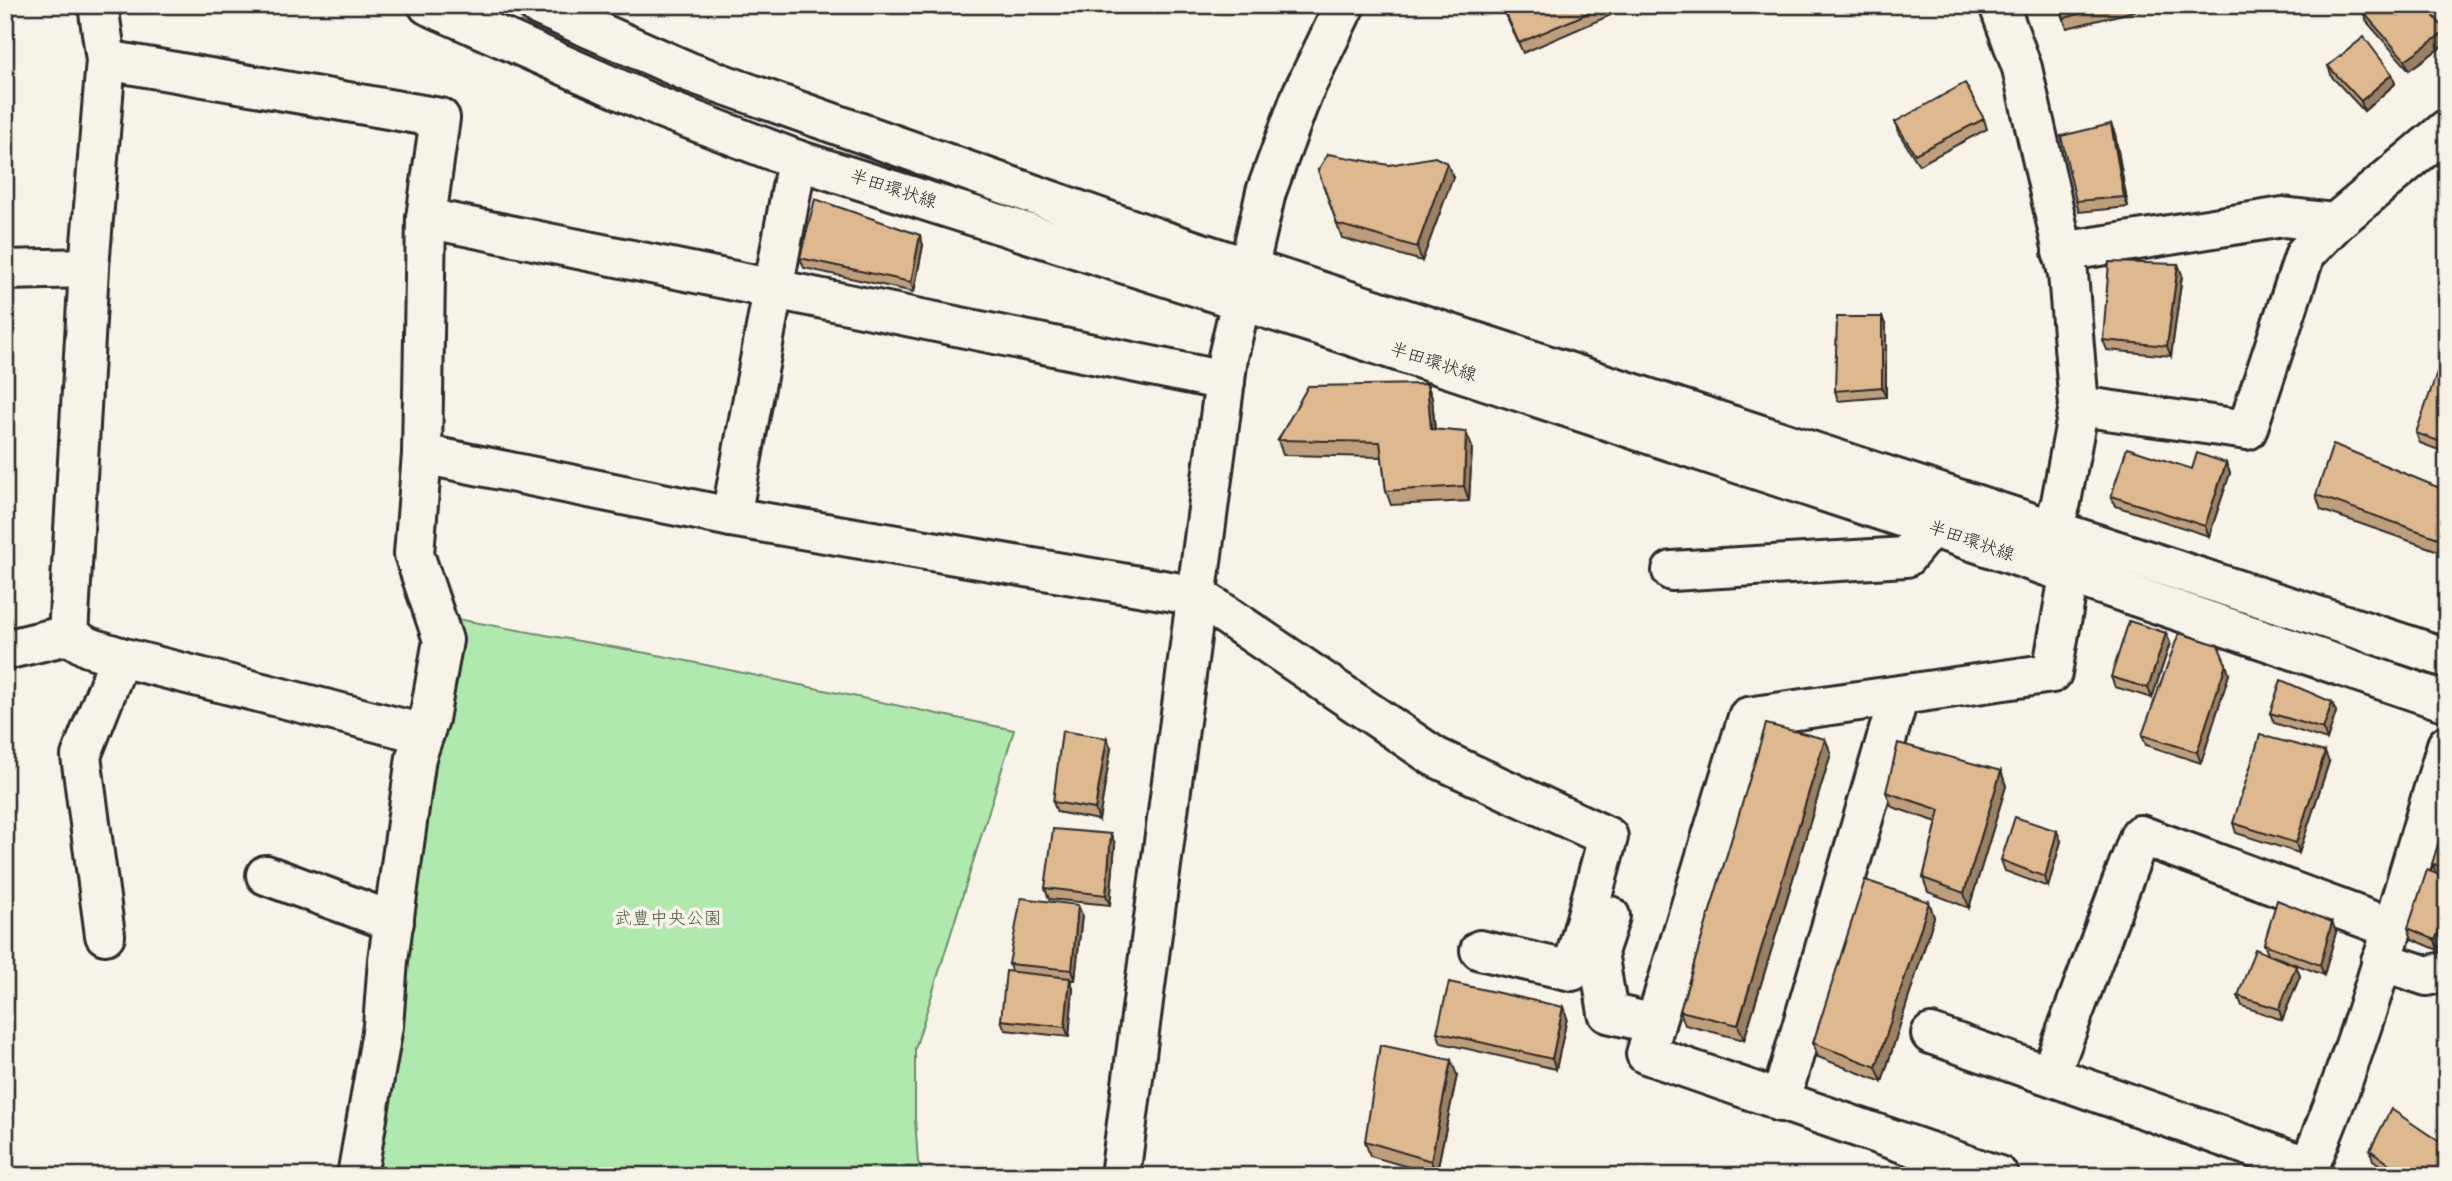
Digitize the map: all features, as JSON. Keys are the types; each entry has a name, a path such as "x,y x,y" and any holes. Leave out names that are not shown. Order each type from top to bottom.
{"street":[{"path":"68,635 89,268 106,60 98,5"},
{"name":"半田環状線","path":"428,5 661,108 797,160 1242,284 2053,527 2447,658"},
{"name":"半田環状線","path":"537,5 689,72 1242,284 2069,576 2447,702"},
{"path":"1120,1176 1199,596 1224,380 1242,284 1266,192 1302,93 1345,5"},
{"path":"1999,5 2022,68 2068,275 2079,406 2061,502 2053,527"},
{"path":"106,60 440,118 426,218 422,454 414,554 443,640 424,734 416,757 383,1026 357,1176"},
{"path":"2079,406 2247,430 2305,254 2335,223 2447,129"},
{"path":"731,516 797,160"},
{"path":"2062,252 2283,217 2335,223"},
{"path":"426,218 774,290 1186,370 1224,380"},
{"path":"5,270 89,268"},
{"path":"422,454 731,516 1199,596 1435,757 1608,837 1633,844 1598,952 1608,1013 1656,1024"},
{"path":"1672,571 1906,556 1931,527"},
{"path":"1999,1176 1646,1055 1748,717 2052,673 2069,576"},
{"path":"5,650 68,635 88,647 120,656 424,734"},
{"path":"104,935 81,757 120,656"},
{"path":"1780,1102 1899,696"},
{"path":"1931,1034 2050,1075 2307,1171 2333,1107 2447,745"},
{"path":"2050,1075 2140,835 2386,945 2427,976 2447,971"},
{"path":"1480,950 1572,971 1608,837"},
{"path":"266,875 394,922"}],"green space":[{"name":"武豊中央公園","path":"457,619 663,656 1014,730 915,1049 918,1162 924,1176 365,1176 428,772"}],"building":[{"path":"1502,5 1607,5 1519,43"},
{"path":"2059,5 2115,5 2064,18"},
{"path":"2371,5 2425,5 2446,31 2405,60 2363,12"},
{"path":"2364,37 2392,74 2361,101 2328,66"},
{"path":"1965,83 1984,119 1915,154 1895,122"},
{"path":"2111,124 2124,197 2076,201 2061,136"},
{"path":"1328,154 1389,165 1435,157 1447,163 1417,247 1337,224 1318,170"},
{"path":"815,199 920,235 911,282 800,258"},
{"path":"2109,262 2178,264 2167,346 2103,340"},
{"path":"1837,317 1882,317 1882,387 1835,391"},
{"path":"2442,358 2447,360 2447,444 2416,433"},
{"path":"1427,384 1431,429 1466,432 1464,486 1386,491 1380,442 1278,440 1308,386"},
{"path":"2333,444 2447,491 2447,541 2316,495"},
{"path":"2127,448 2192,469 2197,453 2226,463 2205,526 2111,496"},
{"path":"2129,621 2166,633 2148,688 2111,677"},
{"path":"2179,633 2218,645 2226,664 2197,752 2142,735"},
{"path":"2281,680 2332,702 2323,729 2270,713"},
{"path":"1766,724 1825,739 1738,1025 1680,1011"},
{"path":"1062,731 1107,738 1095,809 1053,802"},
{"path":"2260,735 2325,752 2296,843 2233,823"},
{"path":"1898,743 2001,771 1964,893 1923,878 1940,810 1886,792"},
{"path":"2015,817 2057,831 2045,877 2001,860"},
{"path":"1053,829 1111,834 1106,895 1045,888"},
{"path":"2441,835 2447,837 2447,870 2432,864"},
{"path":"2427,870 2447,878 2447,919 2435,940 2408,928"},
{"path":"1865,880 1929,902 1876,1067 1813,1043"},
{"path":"1021,898 1078,905 1072,970 1009,964"},
{"path":"2277,900 2332,922 2320,965 2264,944"},
{"path":"2255,949 2296,966 2279,1009 2238,996"},
{"path":"1006,971 1070,978 1065,1027 1001,1020"},
{"path":"1449,982 1563,1007 1552,1059 1437,1032"},
{"path":"1380,1045 1451,1060 1431,1161 1365,1141"},
{"path":"2391,1109 2447,1147 2447,1176 2406,1176 2370,1150"}]}
